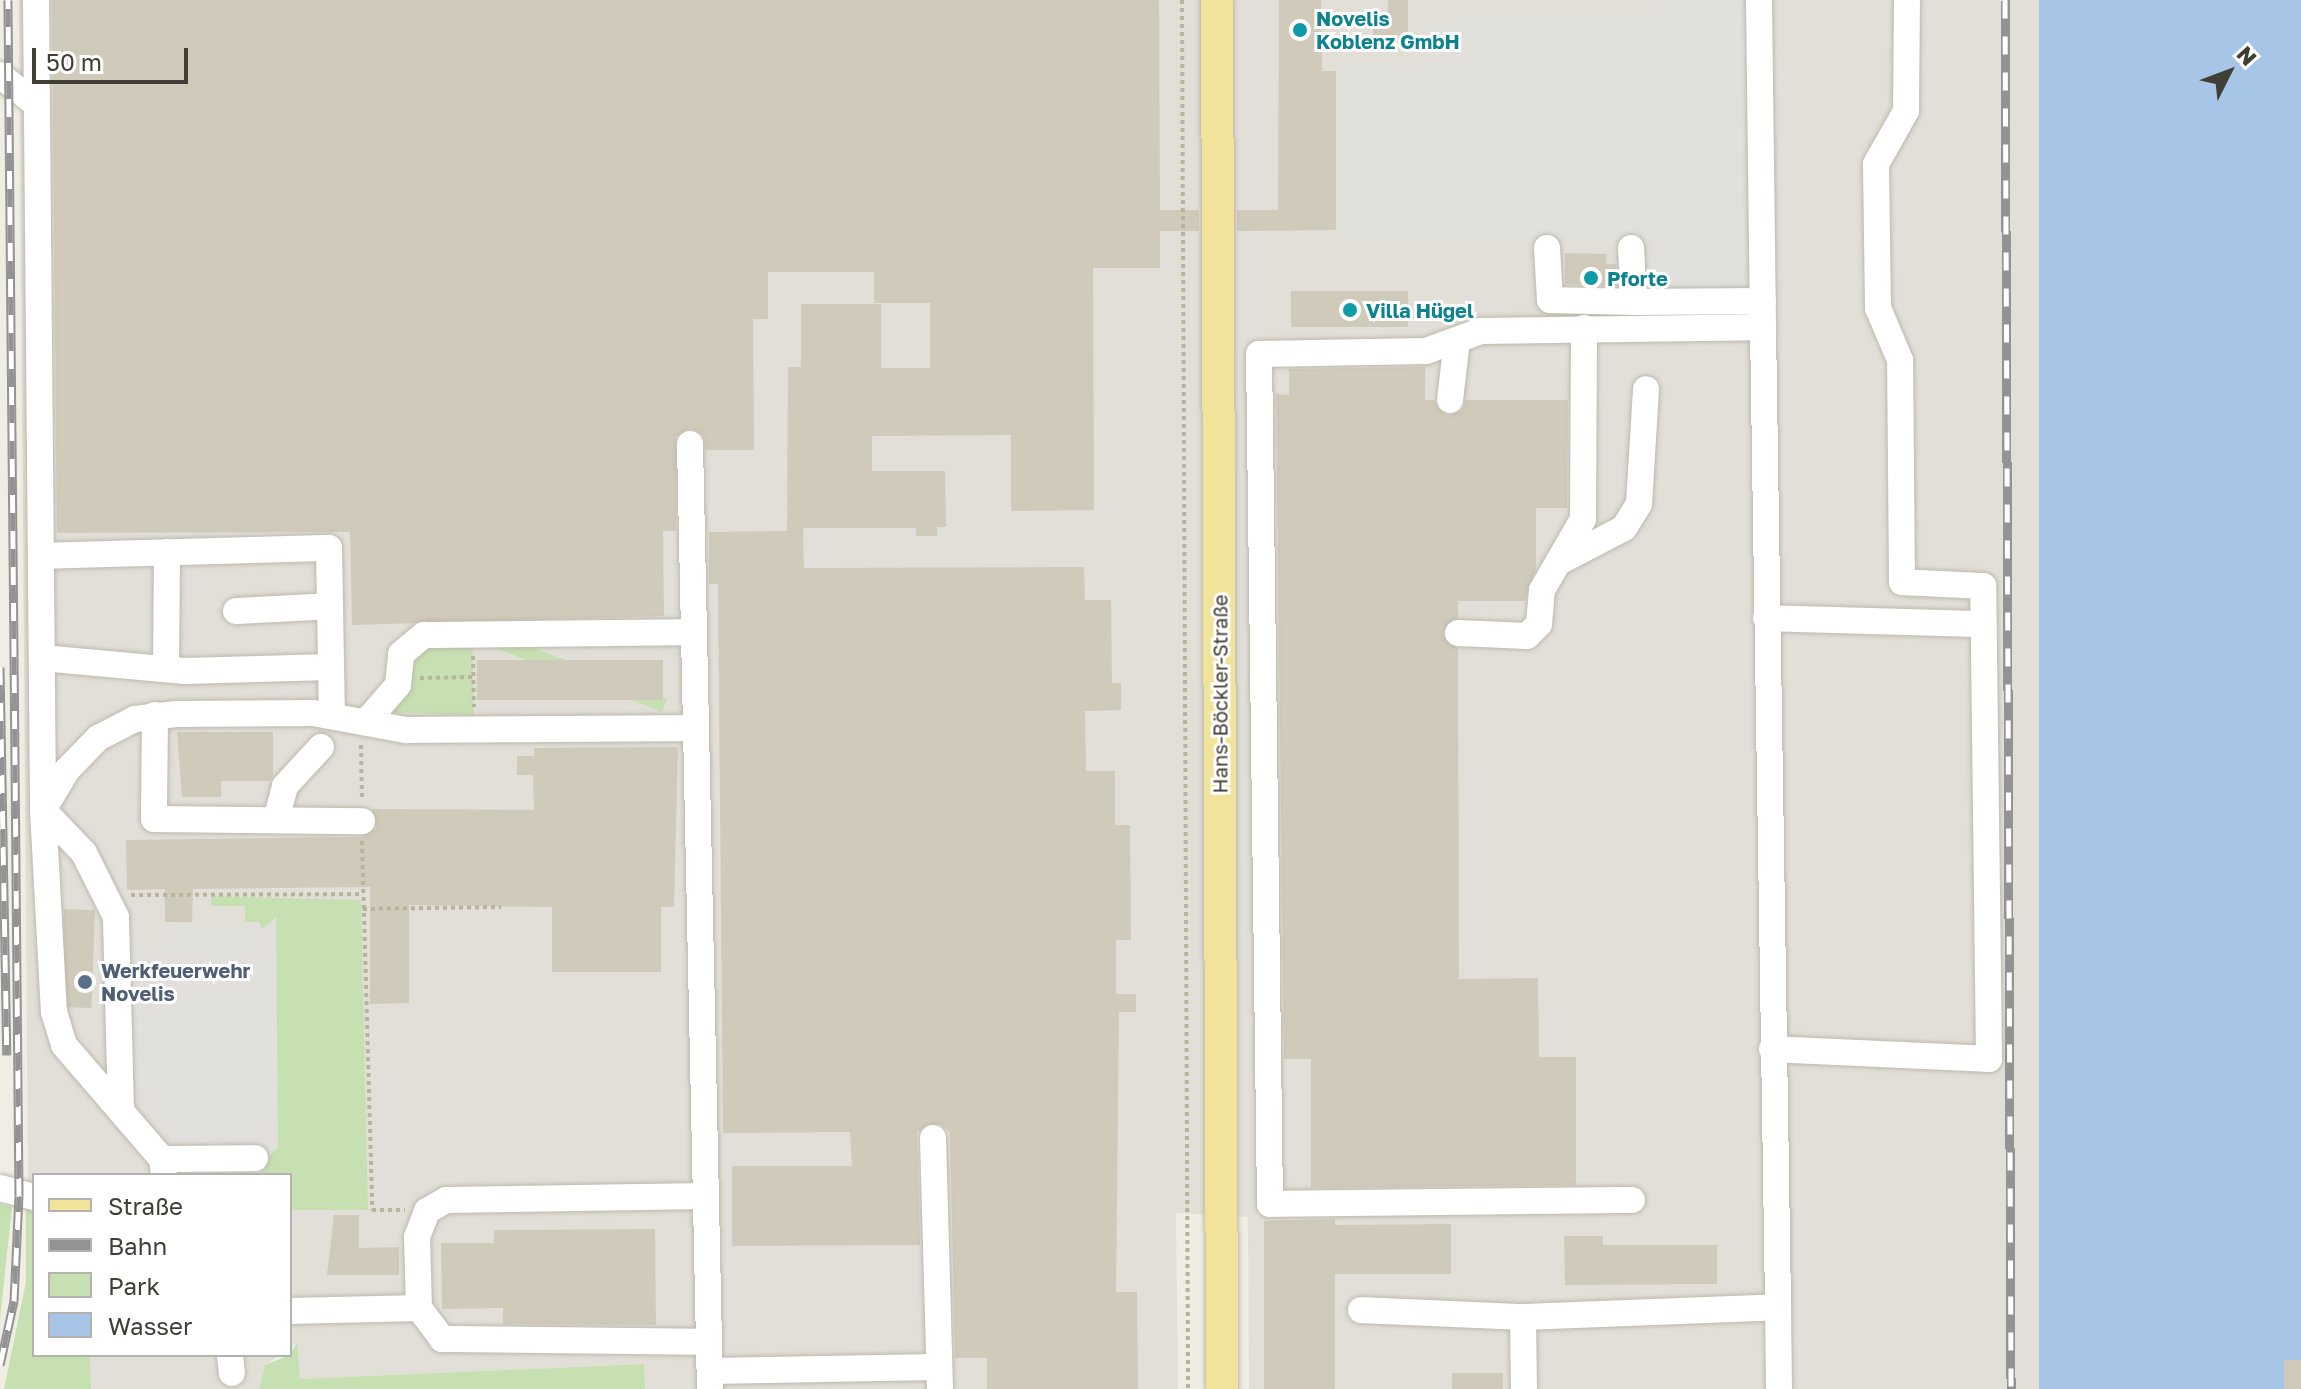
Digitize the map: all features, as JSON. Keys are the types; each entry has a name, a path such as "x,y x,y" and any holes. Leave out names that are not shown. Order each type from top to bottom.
{"main road":[{"name":"Hans-Böckler-Straße","path":"1217,0 1222,1389"}],"lane":[{"path":"36,0 43,810 54,1012 64,1045 121,1111 163,1167 255,1158"},
{"path":"1759,0 1779,1389"},
{"path":"1772,1049 1989,1059 1983,586 1902,582 1900,360 1878,308 1876,164 1906,111 1907,0"},
{"path":"0,75 36,104"},
{"path":"1547,248 1550,300 1634,302 1763,314"},
{"path":"1631,248 1634,302"},
{"path":"1632,1200 1270,1204 1259,354 1426,351 1481,331 1584,328 1763,314"},
{"path":"1458,633 1527,636 1539,624 1542,590 1583,519 1584,328"},
{"path":"1450,400 1457,340"},
{"path":"1559,562 1624,528 1639,504 1646,389"},
{"path":"690,444 710,1380 938,1378 933,1138"},
{"path":"41,556 329,548 332,715"},
{"path":"166,669 167,552"},
{"path":"236,611 330,606"},
{"path":"1766,618 1983,624"},
{"path":"366,722 389,701 399,678 401,654 417,638 472,634 693,632"},
{"path":"42,658 166,669 331,667"},
{"path":"43,810 67,770 98,738 155,715 332,715 406,730 696,728"},
{"path":"155,715 154,819 362,821"},
{"path":"276,820 285,786 321,747"},
{"path":"43,810 84,853 108,895 121,948 121,1111"},
{"path":"0,1188 32,1196"},
{"path":"706,1196 446,1200 436,1202 417,1237 419,1308 442,1339 709,1342"},
{"path":"1361,1310 1523,1317 1778,1307"},
{"path":"292,1311 419,1308"},
{"path":"1523,1317 1524,1389"}],"path":[{"path":"1182,0 1188,1389"},
{"path":"472,634 475,729"},
{"path":"399,678 473,677"},
{"path":"108,895 362,894 372,1210 401,1207 423,1221"},
{"path":"363,909 501,907"}],"shaded area":[{"name":"Novelis Koblenz GmbH","path":"19,0 2039,0 2044,1389 1249,1389 1248,1217 1176,1213 1178,1389 645,1389 644,1364 300,1379 296,1343 292,1346 292,1173 32,1173 32,1184 28,1182"},
{"path":"1654,0 1751,0 1754,293 1655,294 1655,241 1343,243 1342,66 1424,65 1424,20 1654,18"},
{"path":"276,917 278,1147 261,1164 201,1165 153,1111 152,956 168,942 169,928 259,922 262,930"},
{"path":"129,946 147,946 147,1092 129,1092"},
{"path":"90,1357 277,1357 265,1365 259,1389 91,1389"}],"green space":[{"path":"492,632 667,699 662,712 487,645"},
{"path":"472,640 474,715 389,712 412,651"},
{"path":"211,896 361,900 368,1210 292,1210 292,1173 261,1173 276,918 260,931 259,922 245,922 245,906 211,906"},
{"path":"0,1204 12,1207 0,1319"},
{"path":"26,1208 32,1208 32,1357 90,1357 91,1389 4,1389 26,1282"},
{"path":"297,1342 300,1379 644,1364 645,1389 259,1389 265,1365 292,1357"}],"water":[{"path":"2039,0 2301,0 2301,1389 2039,1389"}],"building":[{"path":"52,0 1159,0 1160,210 1199,210 1199,231 1160,231 1160,268 1093,268 1094,510 1011,511 1011,435 872,436 872,471 945,471 946,527 937,527 937,536 916,536 916,528 803,528 804,568 1084,567 1085,600 1111,600 1112,683 1121,683 1121,710 1085,711 1086,771 1115,771 1115,825 1130,825 1131,940 1116,940 1116,994 1136,994 1136,1012 1119,1012 1116,1292 1137,1292 1138,1389 987,1389 987,1358 955,1358 950,1132 940,1124 917,1132 920,1245 732,1246 732,1166 852,1166 850,1132 723,1133 718,584 709,584 709,532 787,531 788,367 801,367 801,304 881,304 881,368 930,368 930,303 874,303 874,272 768,272 768,319 753,319 754,450 706,450 703,435 690,428 676,437 676,531 663,531 664,616 352,625 350,532 57,533"},
{"path":"1279,0 1321,0 1322,71 1336,71 1336,230 1237,231 1237,210 1278,210"},
{"name":"Novelis Koblenz GmbH","path":"1388,0 1408,0 1408,43 1373,43 1373,18 1388,17"},
{"name":"Pforte","path":"1565,253 1607,254 1606,264 1616,264 1617,286 1565,284"},
{"name":"Villa Hügel","path":"1291,291 1408,291 1408,327 1291,327"},
{"path":"1425,367 1425,400 1434,400 1447,416 1462,410 1466,400 1568,400 1567,508 1536,508 1536,568 1525,601 1458,601 1458,617 1442,633 1458,649 1459,979 1538,978 1539,1057 1576,1057 1576,1185 1311,1188 1311,1059 1284,1059 1276,394 1289,395 1289,369"},
{"path":"477,660 663,660 663,700 477,700"},
{"path":"177,732 273,732 273,775 270,781 221,781 221,797 182,797"},
{"path":"678,747 674,907 661,907 661,972 552,972 552,907 409,905 409,1003 370,1004 370,887 193,889 192,922 165,922 165,889 127,890 126,840 362,837 376,828 372,809 534,810 533,775 517,775 517,756 534,756 534,748"},
{"name":"Werkfeuerwehr Novelis","path":"64,909 95,910 92,1008 61,1007"},
{"path":"334,1215 359,1215 359,1248 399,1247 399,1275 327,1275"},
{"path":"1335,1219 1335,1225 1451,1224 1451,1274 1335,1274 1335,1389 1264,1389 1264,1221"},
{"path":"655,1229 656,1325 503,1324 503,1308 442,1309 441,1243 494,1243 494,1230"},
{"path":"1564,1236 1603,1236 1603,1245 1717,1245 1717,1284 1565,1285"},
{"path":"2284,1360 2301,1360 2301,1389 2284,1389"},
{"path":"1452,1373 1503,1373 1503,1389 1452,1389"}],"railway":[{"path":"0,1365 14,1301 19,1196 8,0"},
{"path":"2005,0 2011,1389"},
{"path":"0,667 7,1055"}],"place":[{"name":"Novelis Koblenz GmbH","path":"1300,30"},
{"name":"Pforte","path":"1591,278"},
{"name":"Villa Hügel","path":"1350,310"},
{"name":"Werkfeuerwehr Novelis","path":"85,982"}]}
